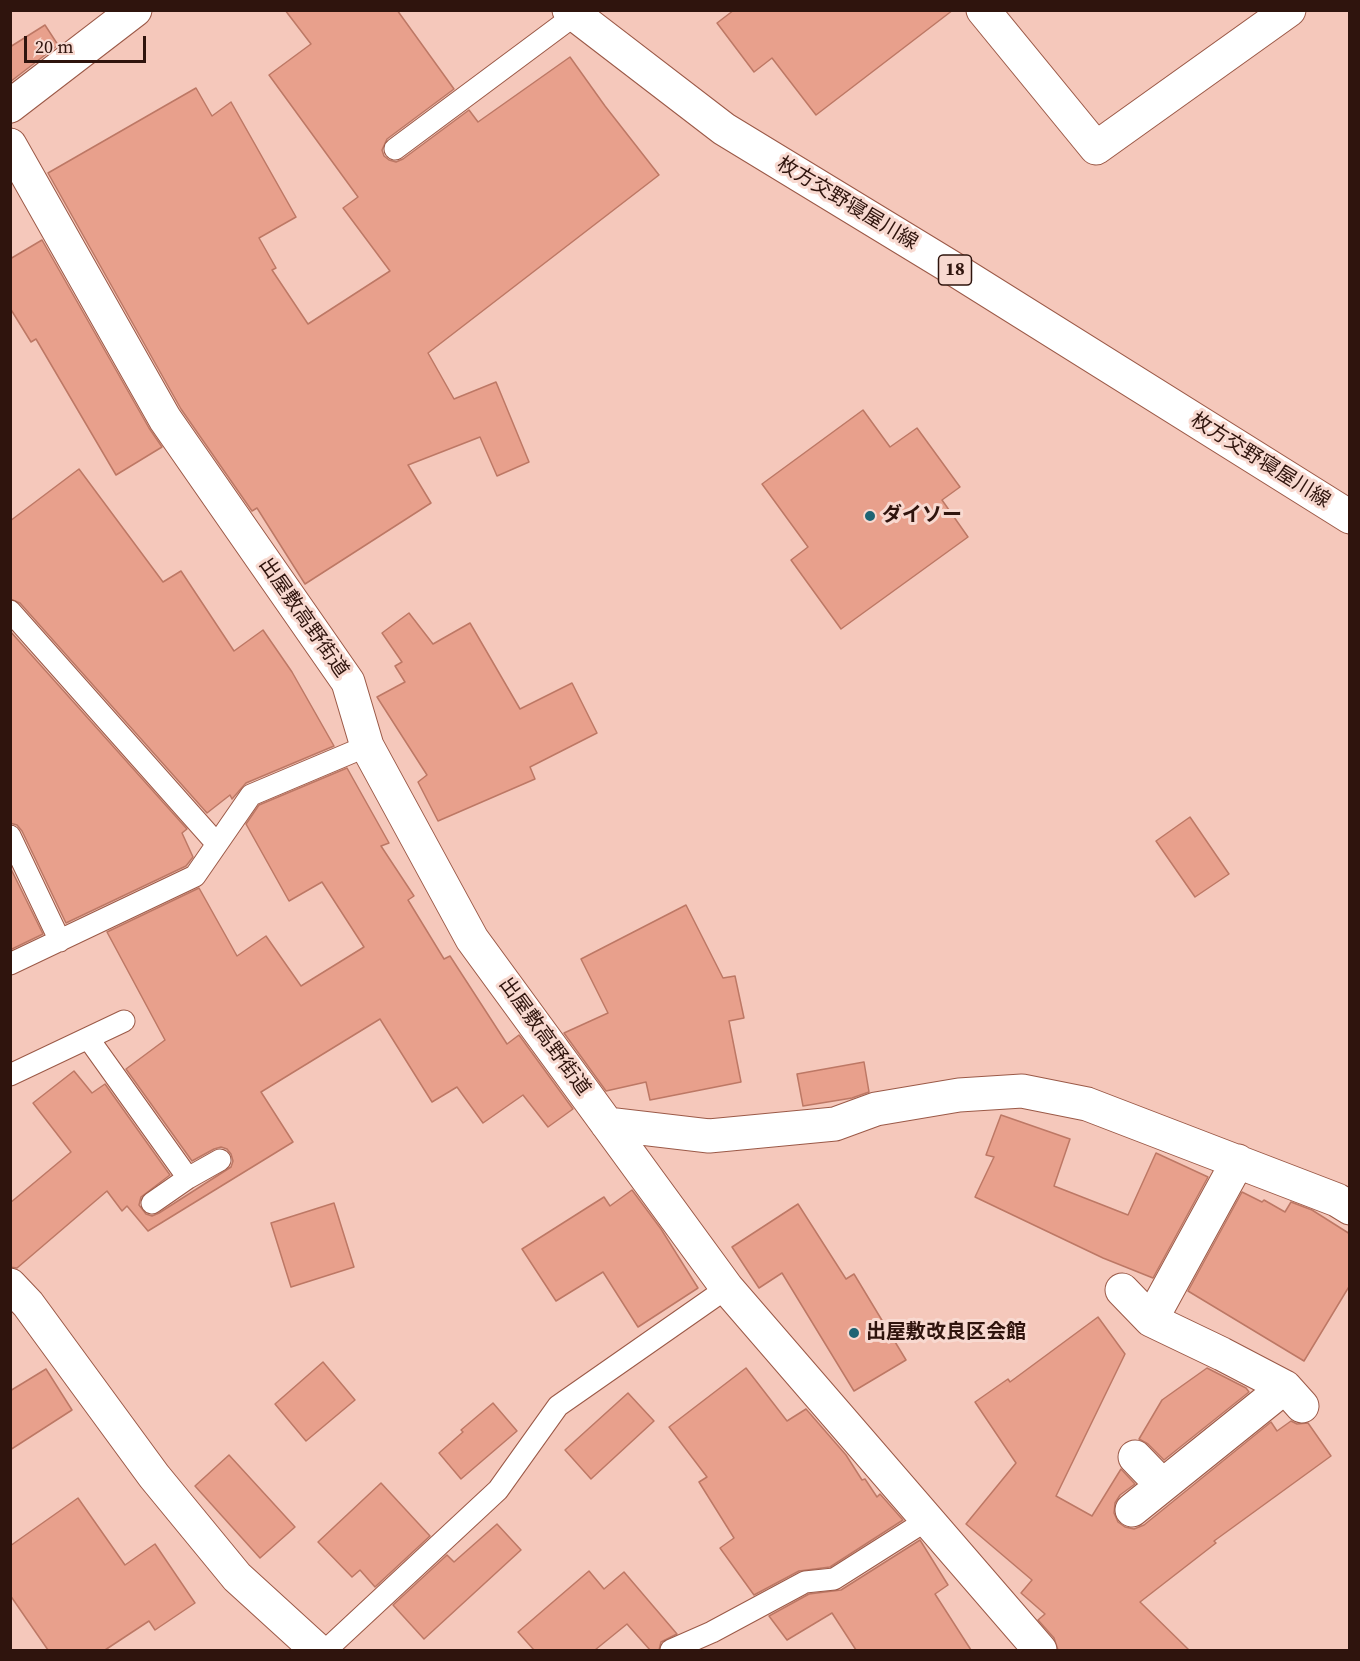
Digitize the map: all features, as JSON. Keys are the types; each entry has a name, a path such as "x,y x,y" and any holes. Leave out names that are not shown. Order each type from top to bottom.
{"street":[{"path":"10,106 135,10"},
{"path":"983,10 1096,148 1288,10"},
{"name":"枚方交野寝屋川線","path":"572,13 724,129 959,272 1350,517"},
{"name":"出屋敷高野街道","path":"10,145 165,419 348,682 367,746 472,939 728,1288 1040,1650"},
{"path":"607,1124 709,1136 835,1124 876,1109 959,1095 1022,1091 1087,1104 1337,1200 1350,1208"},
{"path":"1151,1320 1238,1161"},
{"path":"10,1285 28,1304 154,1476 237,1577 317,1650"},
{"path":"1122,1290 1151,1320 1222,1354 1294,1396 1162,1485 1132,1510"},
{"path":"1134,1458 1162,1485"}],"lane":[{"path":"395,149 572,13"},
{"path":"10,611 217,844"},
{"path":"10,964 195,876 251,795 367,746"},
{"path":"10,836 60,941"},
{"path":"10,1075 124,1021"},
{"path":"88,1038 188,1178"},
{"path":"152,1203 188,1178 220,1160"},
{"path":"326,1650 498,1490 558,1406 728,1288"},
{"path":"671,1650 712,1632 805,1582 834,1579 927,1520"}],"building":[{"path":"285,10 397,10 454,89 387,139 382,150 384,156 389,160 396,162 403,159 469,110 478,122 570,57 659,175 428,353 454,399 496,382 529,462 497,476 480,437 408,465 431,503 305,584 257,508 252,511 181,409 48,173 196,88 212,116 231,102 296,217 259,238 276,268 272,270 308,324 390,271 343,208 358,197 269,75 311,44"},
{"path":"734,10 953,10 816,115 772,58 754,72 717,23"},
{"path":"45,25 58,45 10,82 10,47"},
{"path":"42,240 162,447 116,475 36,339 31,342 10,308 10,259"},
{"path":"863,410 890,447 917,428 960,487 942,500 968,537 841,629 791,560 808,547 762,484"},
{"path":"79,469 163,582 181,571 234,651 263,630 292,672 334,746 246,783 232,799 230,795 207,813 20,603 10,599 10,521"},
{"path":"409,613 433,644 470,623 520,709 572,683 597,733 530,767 535,779 438,821 418,782 427,775 377,697 405,682 395,666 402,662 382,633"},
{"path":"10,631 187,829 182,833 193,857 186,866 66,923 22,831 17,825 10,823"},
{"path":"347,768 389,843 381,846 414,896 408,900 444,959 450,956 507,1044 519,1035 573,1109 548,1127 523,1095 483,1123 457,1087 432,1102 380,1019 261,1092 293,1142 148,1231 127,1206 122,1211 107,1191 17,1268 10,1267 10,1203 71,1152 33,1103 74,1071 92,1093 105,1084 170,1175 141,1197 139,1205 146,1214 152,1216 159,1213 231,1167 233,1161 231,1154 227,1149 221,1147 192,1161 126,1069 165,1040 107,932 199,888 237,956 266,936 301,986 364,947 322,882 289,901 246,824 259,805"},
{"path":"1190,817 1229,874 1195,897 1156,841"},
{"path":"10,867 43,934 10,950"},
{"path":"686,905 723,978 735,976 744,1018 729,1021 741,1082 650,1100 646,1082 606,1091 564,1033 608,1013 581,959"},
{"path":"864,1062 869,1092 852,1098 803,1106 797,1074"},
{"path":"1001,1115 1070,1139 1054,1186 1128,1215 1156,1153 1208,1177 1153,1278 1103,1258 975,1197 994,1157 986,1155"},
{"path":"632,1190 661,1229 698,1288 638,1327 603,1272 556,1301 522,1249 604,1197 610,1206"},
{"path":"1242,1192 1262,1202 1264,1200 1285,1212 1291,1202 1312,1210 1350,1234 1350,1285 1304,1361 1188,1291"},
{"path":"334,1203 354,1267 291,1287 271,1223"},
{"path":"798,1204 846,1279 854,1274 906,1360 854,1391 782,1273 759,1288 732,1247"},
{"path":"1098,1317 1125,1354 1056,1496 1092,1516 1121,1469 1135,1484 1120,1495 1115,1503 1114,1513 1118,1522 1134,1529 1144,1525 1271,1422 1277,1431 1291,1421 1297,1424 1308,1423 1331,1456 1214,1541 1216,1543 1140,1602 1189,1650 1058,1650 1054,1638 1038,1620 1045,1614 1021,1593 1032,1580 966,1524 1016,1463 975,1402 1008,1379 1010,1382"},
{"path":"323,1362 355,1400 306,1441 275,1404"},
{"path":"746,1368 787,1421 806,1409 846,1455 862,1480 865,1479 877,1497 880,1494 903,1520 830,1567 799,1571 754,1595 720,1548 734,1538 699,1482 707,1477 669,1427"},
{"path":"1207,1368 1246,1388 1249,1392 1164,1460 1148,1444 1139,1439 1162,1400"},
{"path":"46,1369 72,1410 10,1450 10,1391"},
{"path":"628,1393 654,1421 591,1479 565,1450"},
{"path":"493,1403 517,1431 461,1479 439,1453 463,1432 461,1430"},
{"path":"229,1455 295,1527 260,1558 195,1486"},
{"path":"381,1483 430,1536 375,1587 360,1570 352,1577 318,1542"},
{"path":"78,1498 125,1565 155,1544 195,1603 155,1630 149,1621 105,1650 48,1650 10,1595 10,1546"},
{"path":"497,1524 521,1550 424,1639 393,1605 447,1555 454,1562"},
{"path":"920,1540 948,1585 935,1594 971,1650 856,1650 832,1613 787,1640 769,1616 809,1594 841,1590"},
{"path":"589,1571 604,1589 624,1572 677,1634 661,1642 659,1650 650,1650 627,1624 595,1650 534,1650 518,1632"}],"place":[{"name":"ダイソー","path":"870,516"},
{"name":"出屋敷改良区会館","path":"854,1333"}]}
